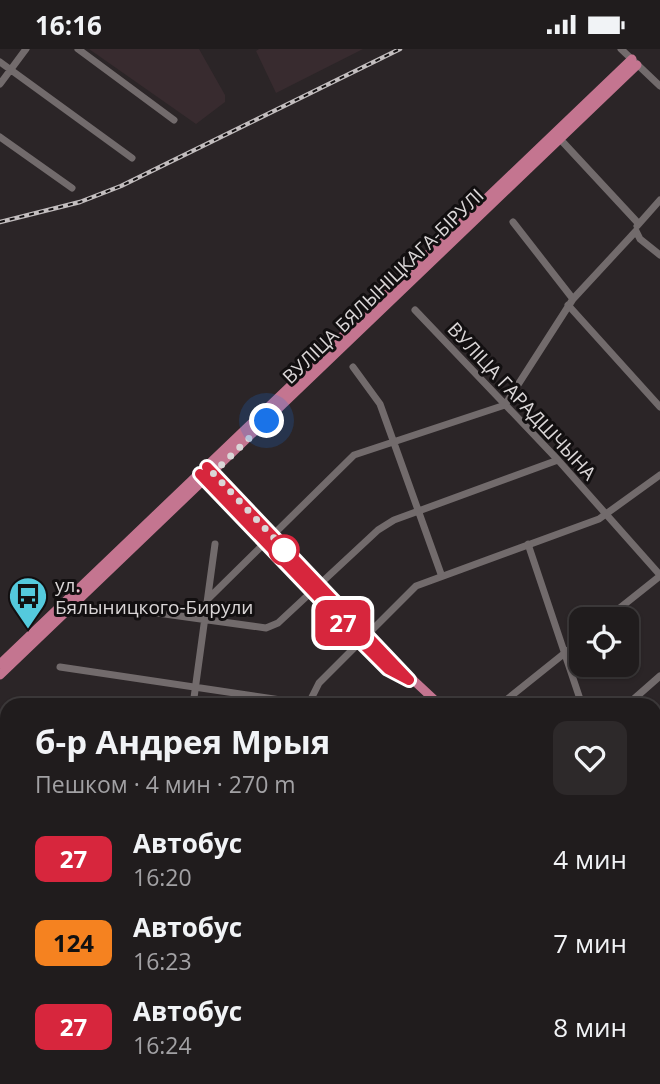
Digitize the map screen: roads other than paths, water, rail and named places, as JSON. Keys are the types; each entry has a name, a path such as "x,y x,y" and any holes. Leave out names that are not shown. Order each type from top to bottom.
{"main road":[{"name":"ВУЛІЦА БЯЛЫНІЦКАГА-БІРУЛІ","path":"0,664 560,139 634,62"},
{"name":"ВУЛІЦА БЯЛЫНІЦКАГА-БІРУЛІ","path":"0,675 634,62"},
{"path":"206,473 317,589 388,669 409,680 431,698"}],"street":[{"path":"0,84 26,49"},
{"path":"78,49 174,120"},
{"path":"621,49 660,86"},
{"path":"0,62 132,158"},
{"path":"0,138 72,188"},
{"path":"560,139 637,227 639,238 660,255"},
{"path":"209,598 354,455 505,405 570,302 660,200"},
{"path":"513,222 570,302 660,407"},
{"name":"ВУЛІЦА ГАРАДШЧЫНА","path":"415,310 558,460 660,575"},
{"path":"353,367 380,404 396,440 441,574"},
{"path":"100,605 266,628 278,623 317,589 378,530 419,509 558,460"},
{"path":"311,698 319,683 416,586 441,574 605,515 660,475"},
{"path":"193,698 215,544"},
{"path":"528,544 560,633 564,655 579,698"},
{"path":"621,607 660,575"},
{"path":"509,698 569,651"},
{"path":"60,667 266,698"},
{"path":"634,698 660,676"}],"railway":[{"path":"0,222 80,202 121,186 400,49"}],"place":[{"name":"ул. Бялыницкого-Бирули","path":"28,630"}]}
